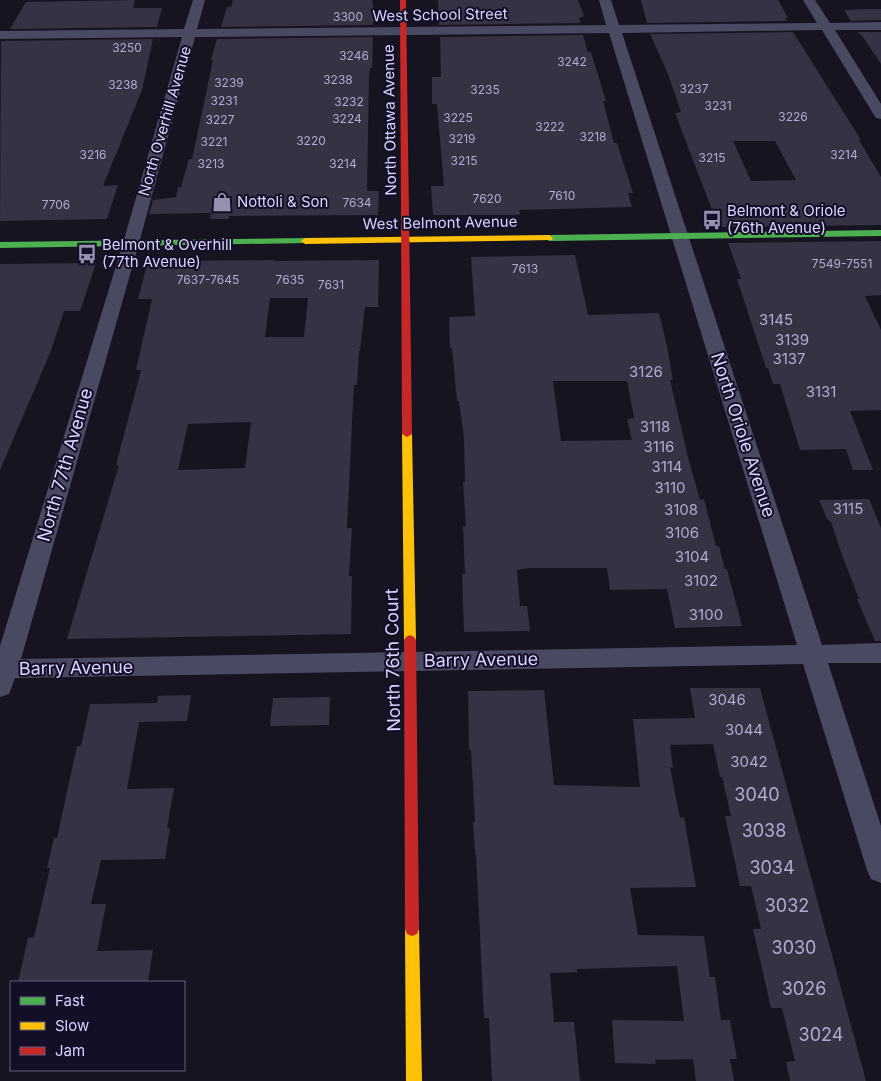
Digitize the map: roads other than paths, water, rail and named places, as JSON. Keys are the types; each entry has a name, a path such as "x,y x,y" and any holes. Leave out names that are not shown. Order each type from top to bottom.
{"street":[{"name":"North Overhill Avenue","path":"131,243 199,0"},
{"name":"North Ottawa Avenue","path":"403,0 406,239"},
{"name":"North Oriole Avenue","path":"605,0 881,870"},
{"path":"809,0 881,115"},
{"name":"West School Street","path":"0,36 881,26"},
{"name":"West Belmont Avenue","path":"0,245 881,233"},
{"name":"North 76th Court","path":"406,239 414,1081"},
{"name":"North 77th Avenue","path":"2,675 131,243"},
{"name":"Barry Avenue","path":"2,675 410,662 881,653"}],"place":[{"name":"Nottoli & Son","path":"222,202"},
{"name":"Belmont & Oriole (76th Avenue)","path":"712,220"},
{"name":"Belmont & Overhill (77th Avenue)","path":"87,254"}]}
